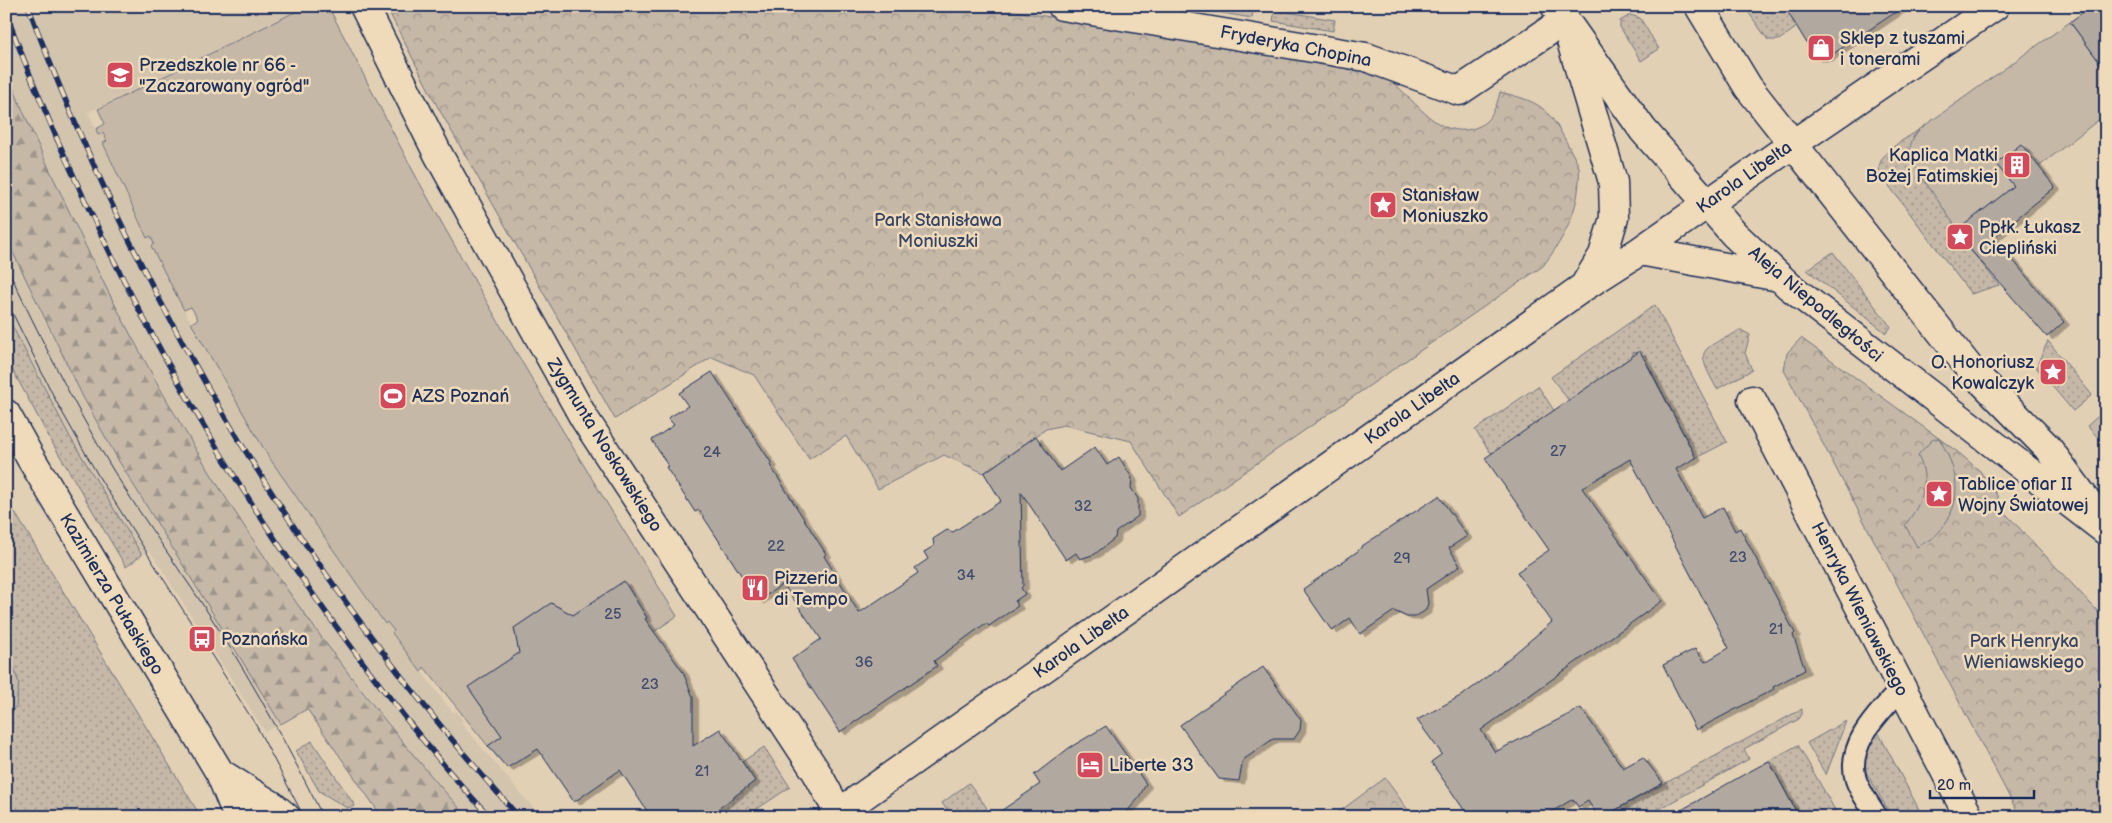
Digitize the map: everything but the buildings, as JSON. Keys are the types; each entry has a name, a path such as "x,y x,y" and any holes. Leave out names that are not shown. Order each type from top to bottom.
{"street":[{"name":"Zygmunta Noskowskiego","path":"364,6 438,154 584,418 817,773 837,815"},
{"name":"Fryderyka Chopina","path":"1062,6 1366,57 1459,91 1560,13"},
{"name":"Aleja Niepodległości","path":"1699,6 1748,87 1971,370 2047,448 2106,529"},
{"name":"Karola Libelta","path":"837,815 1582,288 1640,251 1995,6"},
{"name":"Aleja Niepodległości","path":"1560,13 1643,130 1706,204 1779,277 2106,529"},
{"path":"1560,13 1613,182 1614,218 1603,256 1582,288"},
{"path":"1640,251 1779,277"},
{"name":"Henryka Wieniawskiego","path":"1752,400 1969,817"},
{"name":"Kazimierza Pułaskiego","path":"6,414 220,773 238,817"},
{"name":"Kazimierza Pułaskiego","path":"220,773 274,806 286,817"}],"lane":[{"path":"1877,817 1856,780 1854,755 1872,720 1902,688"}],"shaded area":[{"path":"6,6 312,6 88,112 98,134 103,133 107,141 103,144 146,237 151,236 155,244 151,246 184,310 268,456 384,624 387,622 394,631 392,633 453,713 456,711 463,721 461,723 541,817 467,817 425,769 306,619 203,463 108,295 20,106 6,69"},
{"path":"6,238 48,327 120,463 281,724 265,732 150,551 142,555 70,437 6,314"}],"green space":[{"name":"AZS Poznań","path":"307,6 328,6 413,171 476,284 575,451 677,616 488,746 424,667 421,672 392,633 394,631 387,622 385,624 268,456 191,323 198,319 191,307 184,310 151,246 154,244 151,236 147,238 103,143 107,141 103,133 98,135 96,129 105,124 98,109"},
{"name":"Park Stanisława Moniuszki","path":"386,6 984,6 1363,69 1385,77 1426,114 1448,128 1461,130 1480,126 1495,109 1500,92 1525,99 1548,113 1567,143 1579,167 1578,194 1567,227 1543,266 1179,517 1131,441 1064,425 1046,429 984,473 944,455 878,489 846,436 809,459 754,375 712,357 615,419 435,102"},
{"path":"1180,6 1254,6 1252,18"},
{"path":"1744,6 1784,6 1797,27 1779,40 1768,40"},
{"path":"1275,10 1335,20 1333,31 1273,21"},
{"path":"1630,15 1640,18 1659,49 1641,61 1620,27 1620,21"},
{"path":"2070,22 2106,71 2106,114 1958,230 1915,167 1910,152 1913,138 1920,129"},
{"path":"6,69 36,140 109,293 151,373 197,451 245,528 297,603 408,748 467,817 382,817 307,709 281,724 120,463 83,397 6,238"},
{"path":"1920,129 1913,137 1958,230 1956,232 1999,285 1971,294 1880,174 1879,166 1886,153"},
{"path":"1833,252 1891,327 1886,333 1807,270"},
{"path":"1655,305 1727,442 1696,458 1646,361 1646,356 1634,352 1632,359 1569,401 1551,377"},
{"path":"6,314 70,437 142,555 126,567 50,439 6,358"},
{"path":"1741,330 1750,335 1745,353 1752,370 1717,389 1705,365 1705,351 1717,342"},
{"name":"Park Henryka Wieniawskiego","path":"1801,338 1959,453 1980,471 1995,492 2007,515 2106,620 2106,817 2020,817 1784,370 1787,353"},
{"path":"2048,341 2092,395 2073,411 2036,367"},
{"path":"1538,386 1555,412 1495,453 1490,452 1475,430"},
{"path":"2104,411 2106,413 2106,446 2087,426"},
{"path":"1939,438 1951,462 1954,474 1956,485 1953,509 1939,532 1917,547 1905,525 1916,509 1923,492 1924,474 1918,455 1932,440"},
{"path":"6,498 201,817 6,817"},
{"path":"6,619 13,666 19,683 16,706 6,719"},
{"path":"1802,709 1799,719 1744,749 1749,759 1645,817 1603,817"},
{"path":"1846,721 1826,775 1807,743"},
{"path":"1878,732 1923,817 1892,817 1866,772 1864,766 1865,750 1870,740"},
{"path":"312,741 355,806 347,808 319,791 296,751"},
{"path":"1798,745 1839,817 1800,817 1795,814 1796,810 1790,799 1786,797 1787,793 1781,783 1777,781 1778,778 1772,766 1763,764"},
{"path":"764,747 790,787 745,817 707,817 755,781 742,762"},
{"path":"1385,778 1413,817 1332,817"},
{"path":"969,783 987,808 975,817 952,817 942,803"}],"tram line":[{"path":"6,265 57,369 98,445 246,674 323,817"},
{"path":"6,300 57,403 99,477 257,727 304,817"}],"railway":[{"path":"28,6 73,117 122,225 176,331 236,435 300,535 368,633 441,727 519,817"},
{"path":"6,14 76,181 115,263 201,422 299,574 352,648 418,734 490,817"}],"place":[{"name":"Sklep z tuszami i tonerami","path":"1821,48"},
{"name":"Przedszkole nr 66 - \"Zaczarowany ogród\"","path":"120,75"},
{"name":"Kaplica Matki Bożej Fatimskiej","path":"2017,165"},
{"name":"Stanisław Moniuszko","path":"1383,205"},
{"name":"Ppłk. Łukasz Ciepliński","path":"1960,237"},
{"name":"O. Honoriusz Kowalczyk","path":"2053,372"},
{"name":"AZS Poznań","path":"393,396"},
{"name":"Tablice ofiar II Wojny Światowej","path":"1939,494"},
{"name":"Pizzeria di Tempo","path":"755,588"},
{"name":"Poznańska","path":"202,639"},
{"name":"Liberte 33","path":"1090,765"}]}
